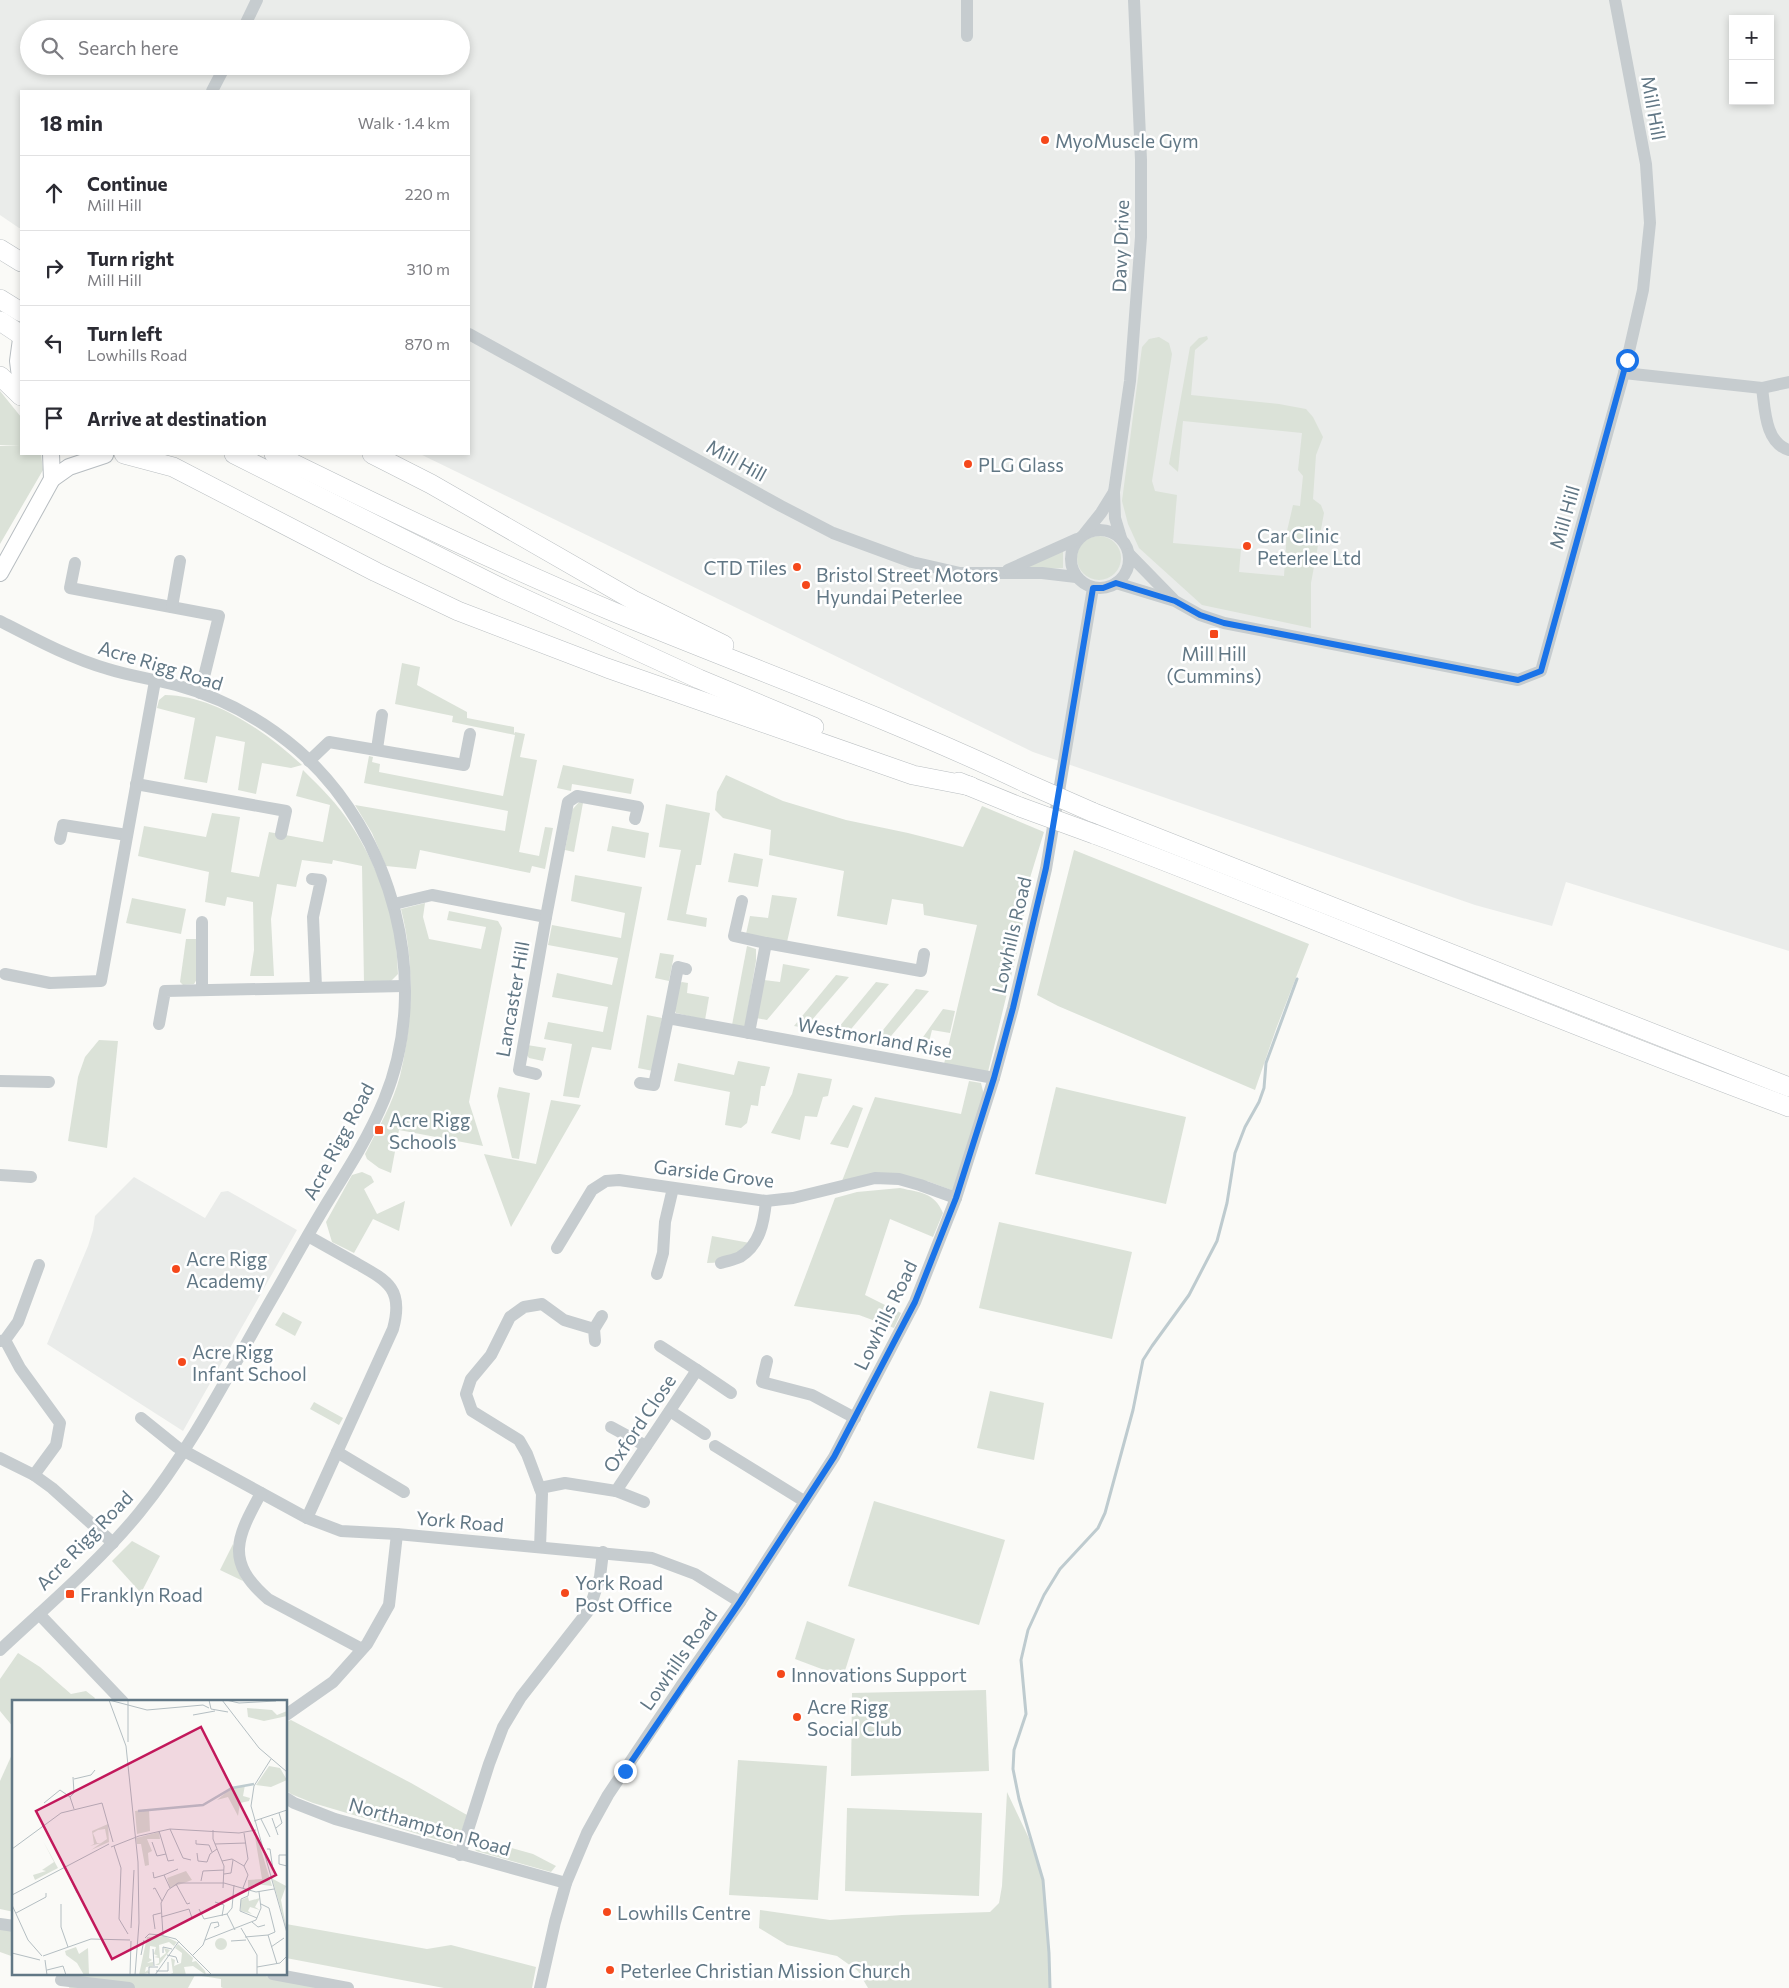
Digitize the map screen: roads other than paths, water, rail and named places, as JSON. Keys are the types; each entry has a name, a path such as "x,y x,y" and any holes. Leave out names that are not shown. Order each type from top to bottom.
{"highway":[{"path":"0,249 20,261"},
{"path":"0,299 20,311"},
{"path":"0,321 20,333"},
{"path":"0,376 20,395"},
{"path":"119,455 173,467 393,580 458,611 541,645 913,775 970,786"},
{"path":"236,455 503,589 690,674 808,724 1020,807 1242,890 1706,1076 1789,1107"},
{"path":"276,455 514,568 675,637 906,728 1092,812 1789,1086"},
{"path":"374,455 430,484 633,600 731,648 817,684 862,712"},
{"path":"1706,1076 1789,1115"}],"main road":[{"path":"20,347 18,361 20,377"},
{"path":"51,455 52,479"},
{"path":"0,573 52,479 69,467 111,455"}],"street":[{"path":"247,20 257,0"},
{"path":"967,0 967,36"},
{"name":"Davy Drive","path":"1121,538 1115,518 1114,492 1130,381 1141,237 1141,160 1134,0"},
{"name":"Mill Hill","path":"1116,583 1175,601 1200,615 1224,623 1518,680 1541,671 1624,373 1643,290 1650,223 1646,164 1615,0"},
{"path":"213,90 220,75"},
{"name":"Mill Hill","path":"470,335 781,506 833,532 912,562 960,573 1042,573 1076,577"},
{"path":"1624,373 1762,388 1789,382"},
{"path":"1762,388 1771,435 1780,447 1789,450"},
{"name":"Davy Drive","path":"1082,536 1101,513 1114,492"},
{"path":"1095,529 1106,530 1121,538 1129,554 1126,572 1116,583 1103,588 1093,588 1083,584 1076,577 1071,568 1070,558 1072,548 1082,536 1095,529"},
{"name":"Mill Hill","path":"1003,572 1082,536"},
{"name":"Mill Hill","path":"1129,554 1175,601"},
{"path":"172,607 180,561"},
{"path":"75,563 70,588 219,616 200,693"},
{"name":"Lowhills Road","path":"540,1988 566,1883 587,1833 608,1795 740,1602 834,1457 915,1302 956,1198 994,1078 1013,1008 1046,868 1093,588"},
{"name":"Acre Rigg Road","path":"0,621 85,661 215,698 259,722 286,741 309,761 328,782 355,818 377,859 394,904 402,949 404,986 402,1032 396,1062 385,1099 353,1161 184,1450 140,1511 113,1543 0,1650"},
{"path":"5,974 50,982 101,981 155,681"},
{"path":"377,749 382,715"},
{"path":"309,761 329,742 464,765 470,734"},
{"path":"136,784 286,811 280,834"},
{"name":"Lancaster Hill","path":"536,1074 519,1070 568,802 577,796 638,807 635,818"},
{"path":"60,839 63,825 127,835"},
{"path":"312,879 321,880 314,917 316,987"},
{"path":"394,904 432,895 546,917"},
{"path":"742,901 734,936 921,971 924,954"},
{"path":"202,922 202,990"},
{"path":"749,1033 766,943"},
{"path":"640,1083 654,1085 678,967 686,969"},
{"path":"158,1024 165,991 404,986"},
{"name":"Westmorland Rise","path":"668,1018 994,1078"},
{"path":"0,1081 49,1082"},
{"path":"0,1175 31,1177"},
{"name":"Garside Grove","path":"557,1248 592,1190 606,1181 619,1180 766,1201 793,1198 875,1178 899,1179 956,1198"},
{"path":"657,1274 663,1253 665,1222 673,1188"},
{"path":"720,1263 740,1257 757,1241 764,1222 766,1201"},
{"path":"306,1518 393,1329 398,1312 394,1293 385,1279 308,1236"},
{"path":"34,1475 56,1445 60,1423 20,1368 3,1340 18,1322 39,1265"},
{"path":"540,1547 542,1494 527,1454 518,1440 472,1411 466,1394 471,1379 491,1355 510,1317 524,1307 542,1304 564,1320 595,1335 602,1316"},
{"path":"660,1346 697,1370"},
{"path":"767,1361 762,1382 812,1395 855,1418"},
{"name":"Oxford Close","path":"540,1488 565,1483 616,1491 697,1370 731,1393"},
{"path":"670,1411 705,1434"},
{"name":"York Road","path":"141,1418 177,1447 306,1518 341,1531 397,1534 652,1558 695,1574 740,1602"},
{"path":"611,1427 646,1446"},
{"path":"714,1446 804,1501"},
{"path":"337,1452 404,1492"},
{"path":"0,1458 34,1475 52,1488 113,1543"},
{"path":"616,1491 644,1502"},
{"path":"261,1493 241,1532 239,1553 244,1572 256,1589 268,1599 362,1649"},
{"path":"288,1713 333,1682 362,1649 389,1605 397,1534"},
{"path":"460,1855 482,1784 503,1727 521,1697 589,1610 600,1577 603,1552"},
{"path":"39,1614 121,1700"},
{"name":"Northampton Road","path":"288,1799 334,1819 566,1883"},
{"path":"284,1976 348,1988"},
{"path":"61,1981 129,1988"}],"waterway":[{"path":"1050,1988 1043,1880 1019,1799 1013,1769 1014,1750 1026,1714 1021,1660 1028,1630 1044,1595 1060,1569 1098,1528 1105,1513 1133,1410 1143,1360 1189,1295 1217,1241 1227,1203 1235,1153 1264,1088 1266,1063 1297,979"}],"place":[{"name":"MyoMuscle Gym","path":"1045,140"},
{"name":"PLG Glass","path":"968,464"},
{"name":"Car Clinic Peterlee Ltd","path":"1247,546"},
{"name":"CTD Tiles","path":"797,567"},
{"name":"Bristol Street Motors Hyundai Peterlee","path":"806,585"},
{"name":"Mill Hill (Cummins)","path":"1214,634"},
{"name":"Acre Rigg Schools","path":"379,1130"},
{"name":"Acre Rigg Academy","path":"176,1269"},
{"name":"Acre Rigg Infant School","path":"182,1362"},
{"name":"York Road Post Office","path":"565,1593"},
{"name":"Franklyn Road","path":"70,1594"},
{"name":"Innovations Support","path":"781,1674"},
{"name":"Acre Rigg Social Club","path":"797,1717"},
{"name":"Lowhills Centre","path":"607,1912"},
{"name":"Peterlee Christian Mission Church","path":"610,1970"}]}
